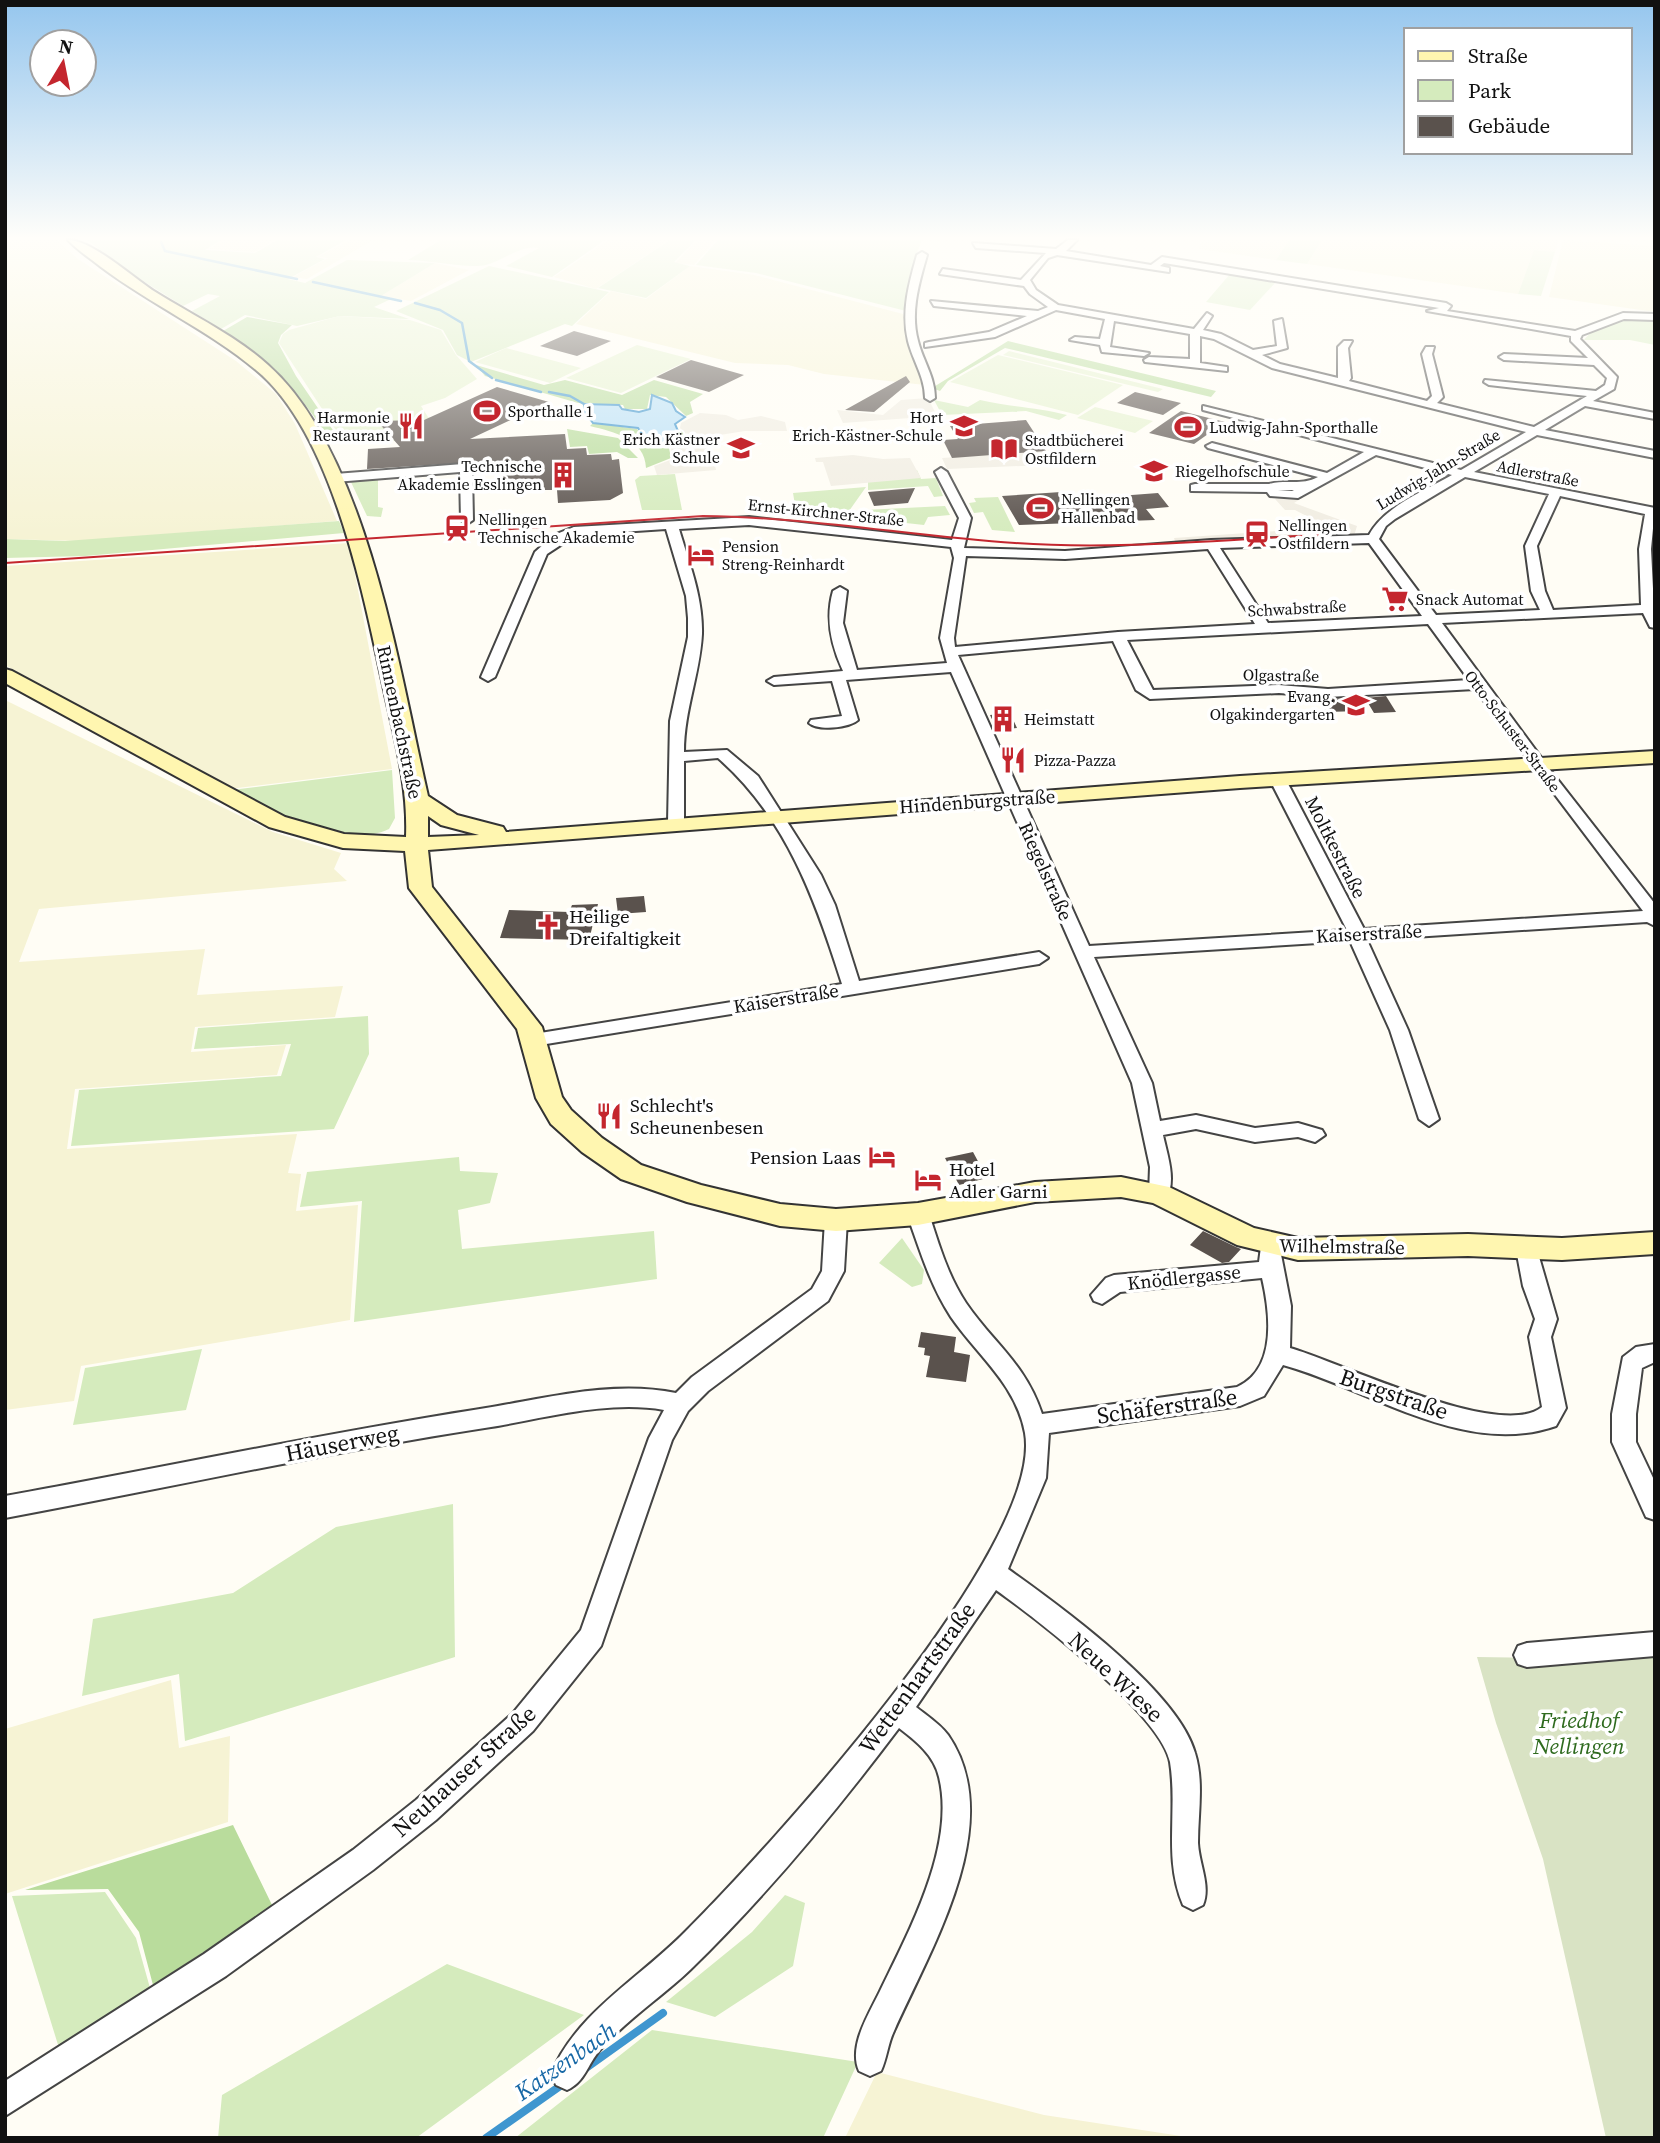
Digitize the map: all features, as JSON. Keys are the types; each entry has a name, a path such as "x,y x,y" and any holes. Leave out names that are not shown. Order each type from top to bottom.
{"main road":[{"name":"Rinnenbachstraße","path":"224,340 263,368 304,419 335,478 371,587 418,799 417,868 426,897 520,1012 534,1040 554,1107 592,1145 631,1172 751,1209 836,1220 918,1214"},
{"name":"Hindenburgstraße","path":"5,675 277,821 343,841 418,844 1013,799 1655,755"},
{"path":"418,799 438,815 455,823 495,832 531,836"}],"street":[{"path":"913,340 931,388 930,398"},
{"path":"929,345 960,340"},
{"path":"1196,340 1194,348 1197,367 1223,369"},
{"path":"1230,340 1276,366 1535,431 1655,455"},
{"path":"1251,354 1282,348 1281,340"},
{"path":"1489,382 1598,394 1609,387 1613,380 1576,340"},
{"path":"1075,341 1104,342 1106,350 1195,362"},
{"path":"1339,382 1346,378 1343,347 1348,343"},
{"path":"1430,349 1427,354 1438,397 1430,404"},
{"path":"1504,357 1598,362"},
{"name":"Ludwig-Jahn-Straße","path":"959,542 1064,555 1211,544 1373,539 1381,524 1391,516 1598,394"},
{"path":"1584,403 1655,416"},
{"name":"Adlerstraße","path":"1207,408 1463,474 1653,512"},
{"path":"1212,446 1326,476"},
{"path":"1195,488 1270,488 1280,485 1307,488 1375,451"},
{"path":"335,478 465,469 467,520"},
{"path":"941,472 964,515 959,542"},
{"path":"1548,613 1536,581 1531,546 1556,492"},
{"path":"1653,512 1645,549 1650,599 1647,609 1655,624"},
{"name":"Ernst-Kirchner-Straße","path":"488,677 537,560 547,547 565,534 579,529 763,521 959,542"},
{"path":"671,524 693,596 695,618 695,637 677,721 676,824"},
{"name":"Otto-Schuster-Straße","path":"1373,539 1429,619 1654,918"},
{"name":"Riegelstraße","path":"959,542 947,638 949,652 1142,1083 1160,1167 1159,1195"},
{"path":"1211,544 1264,628"},
{"path":"816,723 851,720 835,604 840,590"},
{"name":"Schwabstraße","path":"949,652 1118,636 1647,609"},
{"name":"Olgastraße","path":"1118,636 1143,690 1150,695 1279,689 1328,693 1479,684"},
{"path":"774,681 955,667"},
{"path":"677,757 725,754 752,779 813,875 826,905 852,988"},
{"name":"Moltkestraße","path":"1278,780 1358,934 1359,945 1407,1045 1429,1119"},
{"name":"Kaiserstraße","path":"1083,952 1654,918"},
{"name":"Kaiserstraße","path":"534,1040 1039,958"},
{"path":"1152,1130 1196,1122 1255,1135 1298,1130 1315,1135"},
{"name":"Wilhelmstraße","path":"918,1214 1003,1196 1080,1187 1121,1187 1159,1195 1229,1230 1271,1257 1311,1250 1468,1245 1527,1249 1598,1248 1655,1243"},
{"name":"Wettenhartstraße","path":"566,2074 588,2040 679,1960 743,1895 835,1789 897,1710 993,1573 1034,1478 1038,1445 1035,1425 1008,1368 960,1311 941,1281 918,1214"},
{"name":"Neuhauser Straße","path":"5,2100 215,1965 363,1860 426,1810 523,1722 592,1637 661,1438 680,1405 709,1376 820,1295 833,1270 836,1220"},
{"name":"Burgstraße","path":"1278,1354 1410,1404 1446,1414 1517,1423 1539,1421 1552,1416 1554,1408 1540,1337 1546,1326 1546,1319 1534,1286 1527,1249"},
{"path":"1271,1257 1280,1306 1278,1354"},
{"name":"Knödlergasse","path":"1102,1296 1114,1284 1271,1257"},
{"path":"1655,1353 1644,1354 1630,1364 1624,1414 1624,1442 1655,1508"},
{"name":"Schäferstraße","path":"1035,1425 1240,1396 1256,1389 1278,1354"},
{"name":"Häuserweg","path":"5,1507 432,1426 624,1399 655,1398 680,1405"},
{"name":"Neue Wiese","path":"993,1573 1015,1588 1101,1660 1173,1731 1182,1754 1184,1849 1193,1895"},
{"path":"1527,1655 1655,1644"},
{"path":"870,2060 877,2032 935,1906 947,1874 954,1841 956,1813 949,1766 939,1745 897,1710"}],"shaded area":[{"path":"5,340 203,340 236,361 276,394 295,424 337,521 78,541 5,539"},
{"path":"641,340 911,340 925,385 824,374 788,365 735,363"},
{"path":"928,398 937,416 843,423 837,410 883,415 901,400"},
{"path":"700,413 726,415 738,420 761,416 785,422 787,431 745,431 707,437 700,445 710,445 716,470 657,475 654,466 673,459 671,448 688,440 689,437 680,428 681,423"},
{"path":"1058,450 1068,464 947,469 942,458"},
{"path":"853,455 883,459 910,458 921,478 831,486 823,462 816,462 815,458"},
{"path":"1302,498 1294,503 1357,526 1354,536 1331,536 1322,524 1295,510 1285,510 1275,499"},
{"name":"Nellingen Ostfildern","path":"1306,529 1310,535 1175,541 1174,538"},
{"path":"349,543 392,769 229,789 5,665 5,566"},
{"path":"5,700 273,832 341,853 334,869 347,881 39,909 19,962 205,949 197,995 343,986 335,1017 195,1027 191,1052 286,1045 277,1075 75,1089 67,1149 297,1134 288,1173 301,1174 296,1211 358,1205 350,1320 81,1366 74,1401 5,1410"},
{"path":"171,1680 179,1748 230,1736 228,1822 5,1894 5,1729"},
{"path":"877,2072 1044,2115 1194,2138 845,2138"}],"green space":[{"path":"235,340 279,340 278,343 296,376 339,439 331,443 297,394 256,355"},
{"path":"280,340 447,340 477,379 445,398 421,406 428,417 455,426 460,437 345,444 279,343"},
{"path":"449,340 525,340 471,362 457,355"},
{"path":"1630,340 1655,340 1655,345"},
{"path":"1008,341 1216,391 1211,397 1005,348 948,381 940,391 932,388"},
{"path":"637,345 691,359 621,393 566,378"},
{"path":"506,348 581,368 550,383 475,362"},
{"path":"1009,351 1163,389 1158,392 1003,355"},
{"path":"998,355 1123,385 1078,415 950,382"},
{"path":"476,365 544,385 565,380 622,395 654,380 703,394 690,402 693,413 686,416 666,397 650,395 647,409 578,403 485,376"},
{"path":"934,400 968,407 980,400 1067,415 1059,420 1026,411 942,415"},
{"path":"1095,407 1153,421 1135,433 1077,418"},
{"path":"593,423 637,429 646,442 665,441 667,435 681,431 687,437 669,448 671,458 646,468 640,450 627,438 590,426"},
{"path":"567,429 618,438 638,458 628,458 617,452 589,454 587,446 570,447"},
{"path":"917,470 921,479 936,478 943,496 934,497 928,486 868,490 868,482"},
{"path":"675,474 682,510 642,510 635,480 640,476"},
{"path":"378,475 378,507 383,508 381,517 367,516 350,480"},
{"path":"866,487 849,511 795,505 793,493"},
{"path":"998,497 1015,532 992,530 983,512 974,513 969,503 976,502 974,498"},
{"path":"945,506 950,515 928,517 924,525 861,518 864,510"},
{"path":"339,521 344,533 85,556 5,558 5,539 65,541"},
{"path":"392,770 395,818 389,829 370,835 329,833 287,818 231,790"},
{"path":"368,1016 369,1054 334,1129 71,1146 79,1090 281,1076 291,1044 194,1049 198,1028"},
{"path":"459,1157 460,1171 498,1173 490,1203 458,1210 462,1249 654,1231 657,1279 354,1322 362,1201 300,1207 307,1172"},
{"path":"902,1238 924,1270 922,1284 912,1287 879,1263"},
{"path":"202,1349 186,1410 73,1425 85,1368"},
{"path":"453,1504 455,1657 185,1741 179,1674 82,1696 93,1619 233,1593 336,1527"},
{"name":"Friedhof Nellingen","path":"1655,1656 1655,2138 1606,2138 1543,1859 1496,1723 1477,1657 1608,1659"},
{"path":"233,1825 273,1907 153,1985 139,1932 108,1889 25,1890"},
{"path":"105,1892 136,1938 150,1988 59,2048 12,1896"},
{"path":"785,1895 805,1903 793,1966 715,2017 666,2002 752,1932"},
{"path":"447,1964 584,2015 416,2138 218,2138 222,2095"},
{"path":"652,2030 858,2062 823,2138 515,2138"}],"water":[{"path":"652,395 672,403 676,411 685,417 675,424 678,431 665,435 663,441 647,442 638,428 593,423 584,411 584,404 619,405 622,409 639,412 650,409"}],"building":[{"path":"554,340 611,341 577,356 540,346"},
{"path":"691,360 744,375 709,392 656,377"},
{"path":"906,376 910,382 874,412 845,410"},
{"path":"497,387 549,402 470,439 565,434 567,449 586,448 587,455 611,454 612,460 619,459 623,493 610,500 558,503 557,490 498,490 499,467 477,469 477,462 367,469 368,449 400,447 377,421 424,420"},
{"path":"1135,392 1181,403 1163,415 1117,403"},
{"name":"Ludwig-Jahn-Sporthalle","path":"1181,411 1225,422 1194,444 1149,433"},
{"path":"1026,420 1046,451 952,458 943,440 958,439 950,426"},
{"path":"915,488 908,503 874,506 868,492"},
{"path":"1061,492 1066,500 1158,493 1169,507 1146,509 1155,520 1019,525 1002,496"},
{"path":"1386,696 1396,712 1374,713 1365,698"},
{"path":"1353,698 1361,711 1326,712 1318,699"},
{"name":"Heimstatt","path":"1010,713 1017,728 997,730 990,715"},
{"path":"644,896 646,912 618,914 616,898"},
{"name":"Heilige Dreifaltigkeit","path":"598,904 589,940 500,938 509,910 569,912 572,905"},
{"path":"973,1152 987,1178 959,1185 945,1158"},
{"path":"1203,1231 1241,1249 1229,1262 1222,1263 1190,1245"},
{"path":"921,1332 956,1337 954,1352 970,1355 966,1382 926,1377 930,1356 924,1355 925,1348 918,1347"}],"waterway":[{"path":"465,340 469,361 492,378"},
{"path":"496,380 541,392"},
{"path":"549,392 570,396 584,404"},
{"name":"Katzenbach","path":"586,2068 663,2013"},
{"name":"Katzenbach","path":"486,2138 563,2084"}],"tram line":[{"path":"5,563 703,516 820,523 976,540 1053,545 1166,544 1318,535"}],"place":[{"name":"Sporthalle 1","path":"487,411"},
{"name":"Harmonie Restaurant","path":"411,426"},
{"name":"Hort Erich-Kästner-Schule","path":"964,426"},
{"name":"Ludwig-Jahn-Sporthalle","path":"1188,427"},
{"name":"Erich Kästner Schule","path":"741,448"},
{"name":"Stadtbücherei Ostfildern","path":"1004,449"},
{"name":"Riegelhofschule","path":"1154,471"},
{"name":"Technische Akademie Esslingen","path":"563,475"},
{"name":"Nellingen Hallenbad","path":"1040,508"},
{"name":"Nellingen Technische Akademie","path":"457,528"},
{"name":"Nellingen Ostfildern","path":"1257,534"},
{"name":"Pension Streng-Reinhardt","path":"701,555"},
{"name":"Snack Automat","path":"1395,599"},
{"name":"Evang. Olgakindergarten","path":"1356,705"},
{"name":"Heimstatt","path":"1003,719"},
{"name":"Pizza-Pazza","path":"1013,760"},
{"name":"Heilige Dreifaltigkeit","path":"548,927"},
{"name":"Schlecht's Scheunenbesen","path":"609,1116"},
{"name":"Pension Laas","path":"882,1157"},
{"name":"Hotel Adler Garni","path":"928,1180"}]}
